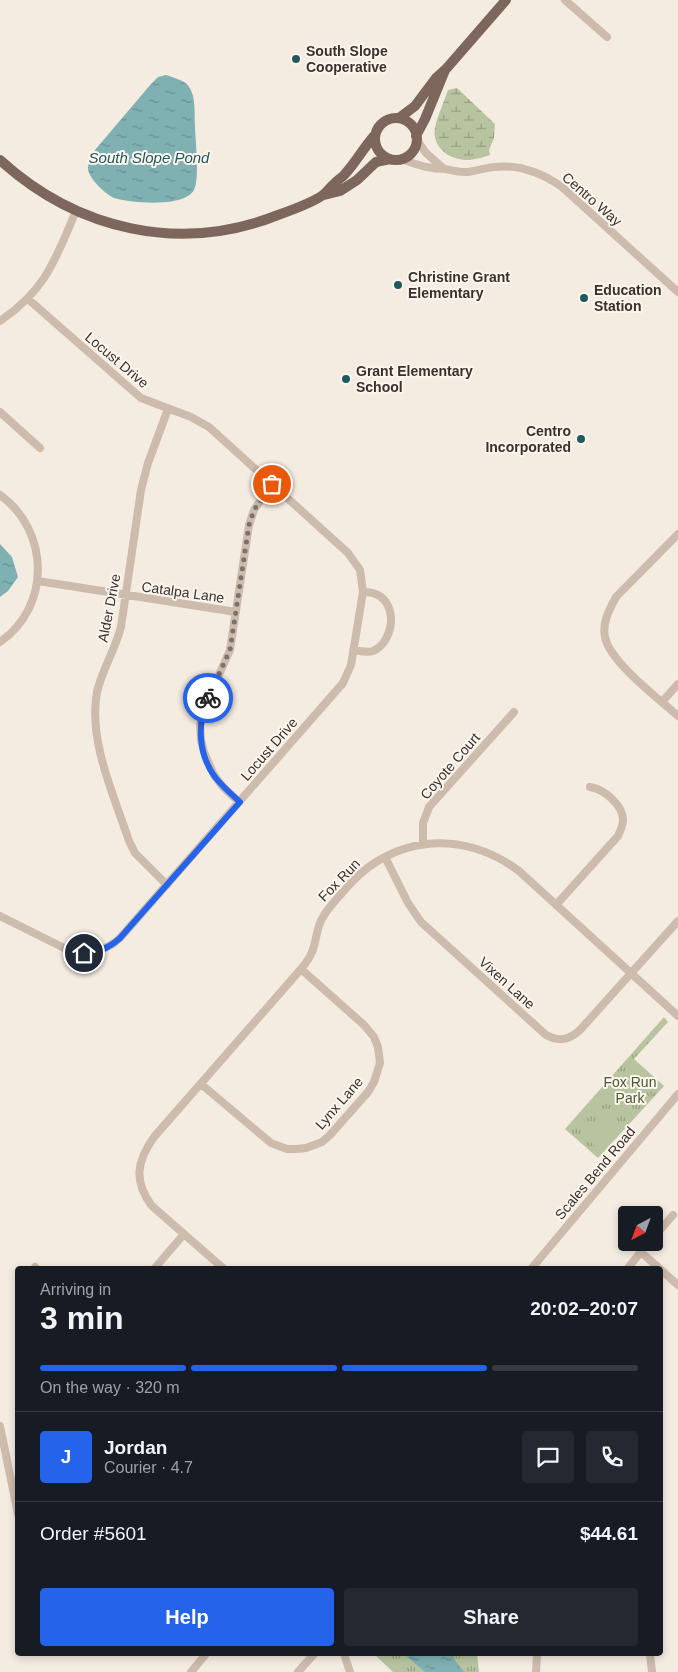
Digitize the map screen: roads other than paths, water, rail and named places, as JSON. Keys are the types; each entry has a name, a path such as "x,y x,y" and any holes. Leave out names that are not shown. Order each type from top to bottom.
{"main road":[{"path":"324,195 333,184 344,176 382,124 387,120 399,118 415,106 436,78 506,0"},
{"path":"0,160 45,195 76,211 112,224 145,231 179,234 225,231 252,225 324,195 340,192 357,180 376,162 410,154 414,149 446,69"},
{"path":"399,118 411,124 417,138"},
{"path":"375,135 377,147 384,156 395,159"}],"street":[{"path":"565,0 607,37"},
{"path":"417,138 426,153 443,168"},
{"name":"Centro Way","path":"395,159 453,171 467,172 493,167 517,167 537,172 562,187 678,292"},
{"path":"0,321 16,311 42,283 76,211"},
{"name":"Locust Drive","path":"0,916 72,952 93,952 113,945 343,683 351,665 363,592 360,570 348,553 209,427 191,417 141,398 28,299"},
{"name":"Alder Drive","path":"167,884 135,853 129,841 99,750 96,731 98,692 117,642 141,490 148,463 168,409"},
{"path":"0,412 40,448"},
{"path":"240,802 223,787 211,770 202,746 200,725 206,702 230,650 249,525 254,510 272,484"},
{"path":"0,495 14,507 24,520 31,533 38,557 38,581 33,601 23,620 0,642"},
{"path":"678,534 616,597 605,623 605,638 612,653 622,665 678,716"},
{"name":"Catalpa Lane","path":"38,581 236,612"},
{"path":"354,650 373,651 386,639 390,628 390,616 385,601 376,594 363,592"},
{"path":"662,702 678,684"},
{"name":"Coyote Court","path":"423,844 423,823 430,807 514,712"},
{"path":"556,905 618,836 623,824 619,807 598,789 590,787"},
{"name":"Fox Run","path":"221,1266 152,1206 146,1198 141,1188 139,1168 145,1150 301,969 312,952 318,926 327,910 360,874 376,862 404,849 423,844 457,844 469,846 496,856 519,871 678,1016"},
{"name":"Vixen Lane","path":"386,857 408,903 421,922 546,1035 552,1038 566,1039 572,1037 678,921"},
{"name":"Lynx Lane","path":"201,1084 271,1143 287,1149 306,1148 322,1142 368,1092 374,1082 380,1063 378,1047 374,1037 364,1025 301,969"},
{"name":"Scales Bend Road","path":"534,1266 678,1094"},
{"path":"663,1227 673,1215"},
{"path":"157,1266 184,1234"},
{"path":"629,1266 641,1252 657,1266"},
{"path":"663,1272 678,1285"},
{"path":"0,1426 15,1499"},
{"path":"191,1672 204,1656"},
{"path":"298,1672 312,1656"},
{"path":"345,1656 350,1672"},
{"path":"536,1672 537,1656"},
{"path":"650,1656 652,1672"}],"water":[{"name":"South Slope Pond","path":"166,75 184,82 193,96 197,168 194,190 180,200 169,202 157,203 114,198 106,193 90,175 88,167 91,158 95,150 151,84 158,77"},
{"path":"0,544 12,557 18,577 8,591 0,597"},
{"path":"406,1656 453,1656 464,1672 425,1672"}],"place":[{"name":"South Slope Cooperative","path":"296,59"},
{"name":"Christine Grant Elementary","path":"398,285"},
{"name":"Education Station","path":"584,298"},
{"name":"Grant Elementary School","path":"346,379"},
{"name":"Centro Incorporated","path":"581,439"}],"park label":[{"name":"Fox Run Park","path":"630,1090"}]}
